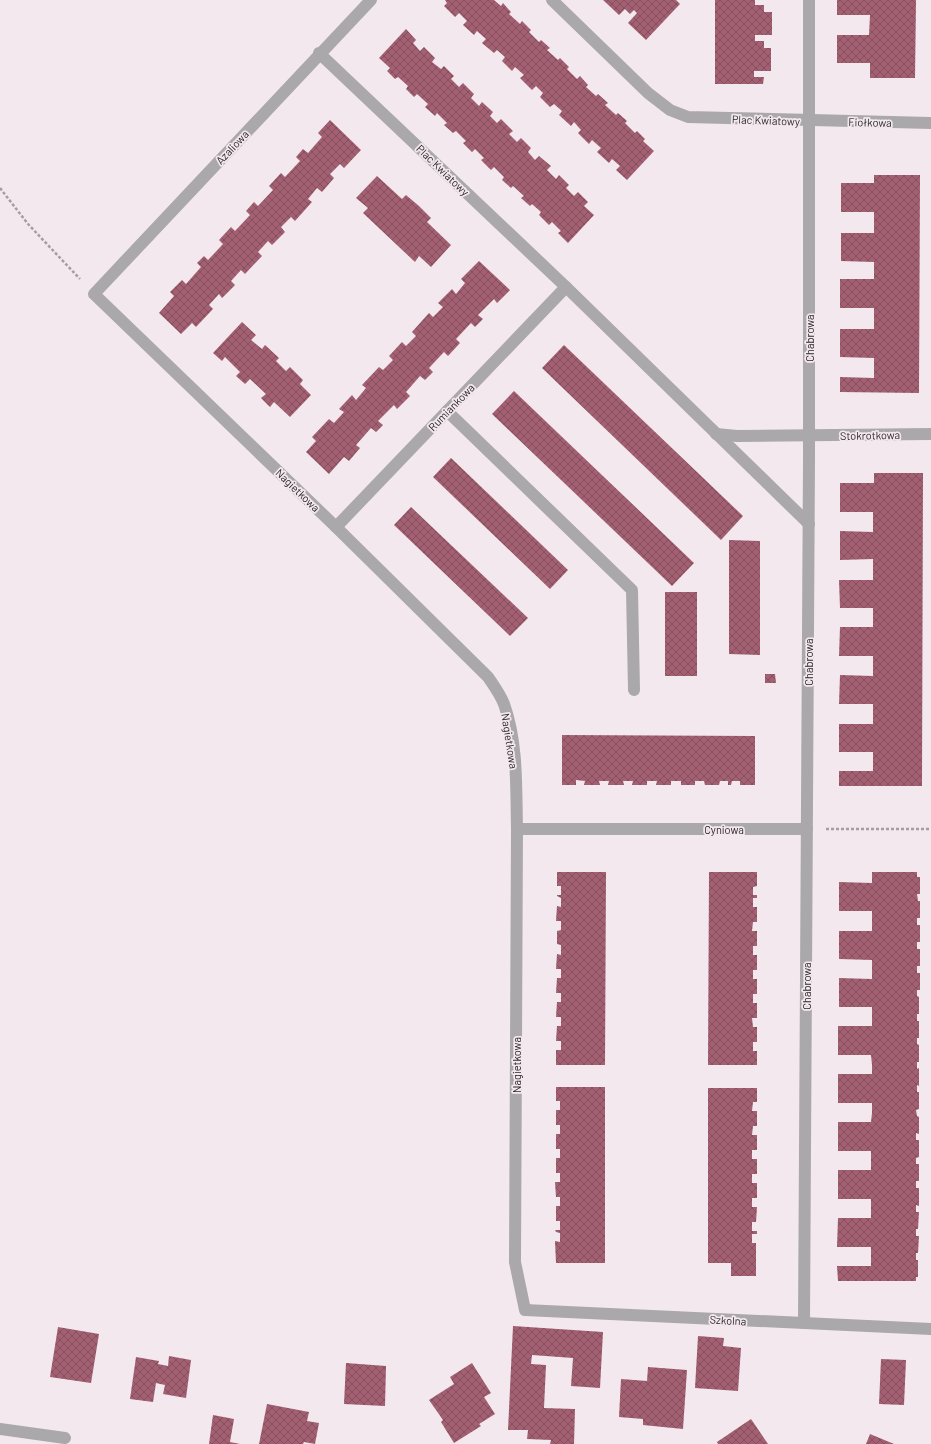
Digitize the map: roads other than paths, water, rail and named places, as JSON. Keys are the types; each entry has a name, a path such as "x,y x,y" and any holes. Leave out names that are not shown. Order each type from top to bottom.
{"street":[{"name":"Azaliowa","path":"94,294 370,0"},
{"name":"Plac Kwiatowy","path":"552,0 648,93 670,110 688,117 810,121"},
{"name":"Chabrowa","path":"804,1324 809,436 809,0"},
{"name":"Plac Kwiatowy","path":"320,53 566,287 808,524"},
{"name":"Fiołkowa","path":"810,121 931,123"},
{"name":"Rumiankowa","path":"336,527 566,287"},
{"name":"Nagietkowa","path":"94,294 336,527 488,677 504,703 509,723 515,771 518,829 515,1262 525,1310"},
{"path":"447,411 632,590 634,690"},
{"name":"Stokrotkowa","path":"716,434 737,436 931,434"},
{"name":"Cyniowa","path":"518,829 807,829"},
{"name":"Szkolna","path":"525,1310 931,1329"},
{"path":"0,1428 65,1438"}]}
